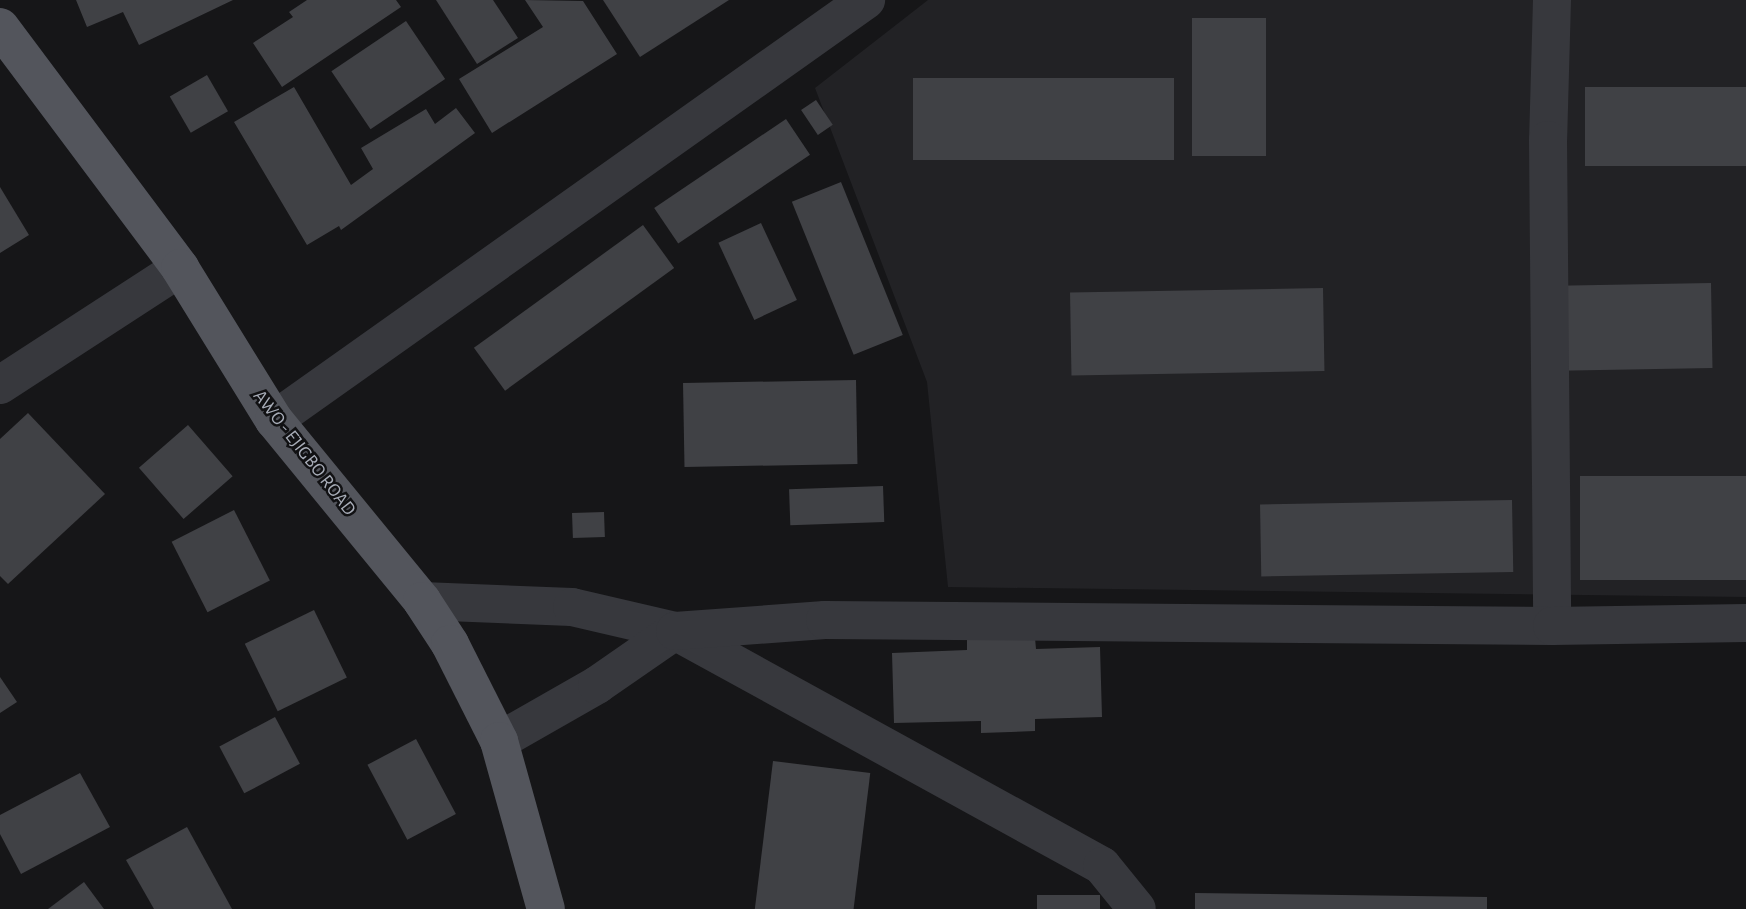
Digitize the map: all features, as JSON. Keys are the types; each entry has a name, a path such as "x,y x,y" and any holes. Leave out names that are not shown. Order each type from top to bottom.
{"main road":[{"name":"AWO - EJIGBO ROAD","path":"0,27 180,268 274,420 422,601 450,644 499,741 547,909"}],"street":[{"path":"274,420 866,0"},
{"path":"1552,0 1548,154 1552,626"},
{"path":"0,385 180,268"},
{"path":"422,601 572,607 675,631 1102,866 1137,909"},
{"path":"499,741 597,685 675,631 825,620 1552,626 1746,623"}],"shaded area":[{"path":"928,0 1746,0 1746,597 948,587 927,382 815,88"}],"building":[{"path":"76,0 233,0 139,45 123,12 87,27"},
{"path":"307,0 396,0 401,7 282,87 253,43 293,17 289,12"},
{"path":"436,0 493,0 518,38 477,64"},
{"path":"525,0 583,1 617,54 492,133 459,79 543,27"},
{"path":"603,0 729,0 640,57"},
{"path":"1192,18 1266,18 1266,156 1192,156"},
{"path":"406,21 445,79 371,129 331,71"},
{"path":"207,75 228,111 191,133 170,97"},
{"path":"913,78 1174,78 1174,160 913,160"},
{"path":"294,87 351,185 373,169 361,148 426,109 435,124 456,108 475,133 341,230 339,226 307,245 234,122"},
{"path":"1585,87 1746,87 1746,166 1585,166"},
{"path":"816,100 833,125 818,135 801,110"},
{"path":"786,119 810,155 678,244 654,208"},
{"path":"841,182 903,335 854,355 792,202"},
{"path":"0,187 29,235 0,253"},
{"path":"761,223 797,300 754,320 718,243"},
{"path":"643,225 674,268 505,391 474,348"},
{"path":"1711,283 1712,368 1559,371 1557,286"},
{"path":"1323,288 1324,371 1071,375 1070,292"},
{"path":"856,380 857,464 684,467 683,383"},
{"path":"28,413 105,494 8,584 0,576 0,439"},
{"path":"188,425 233,476 184,519 139,468"},
{"path":"1580,476 1746,476 1746,580 1580,580"},
{"path":"883,486 884,522 790,525 789,489"},
{"path":"1512,500 1513,572 1261,576 1260,504"},
{"path":"234,510 270,580 207,612 172,542"},
{"path":"604,512 605,537 573,538 572,513"},
{"path":"314,610 347,677 278,711 245,644"},
{"path":"1035,638 1036,649 1100,647 1102,717 1035,719 1035,731 981,733 981,721 894,723 892,653 967,650 967,640"},
{"path":"0,677 17,702 0,713"},
{"path":"275,717 300,764 244,793 219,747"},
{"path":"416,739 456,814 407,840 367,765"},
{"path":"773,761 870,773 854,909 755,909"},
{"path":"80,773 110,827 21,874 0,834 0,815"},
{"path":"187,827 232,909 154,909 126,860"},
{"path":"84,882 104,909 48,909"},
{"path":"1195,893 1487,897 1487,909 1195,909"},
{"path":"1037,895 1100,895 1100,909 1037,909"}]}
